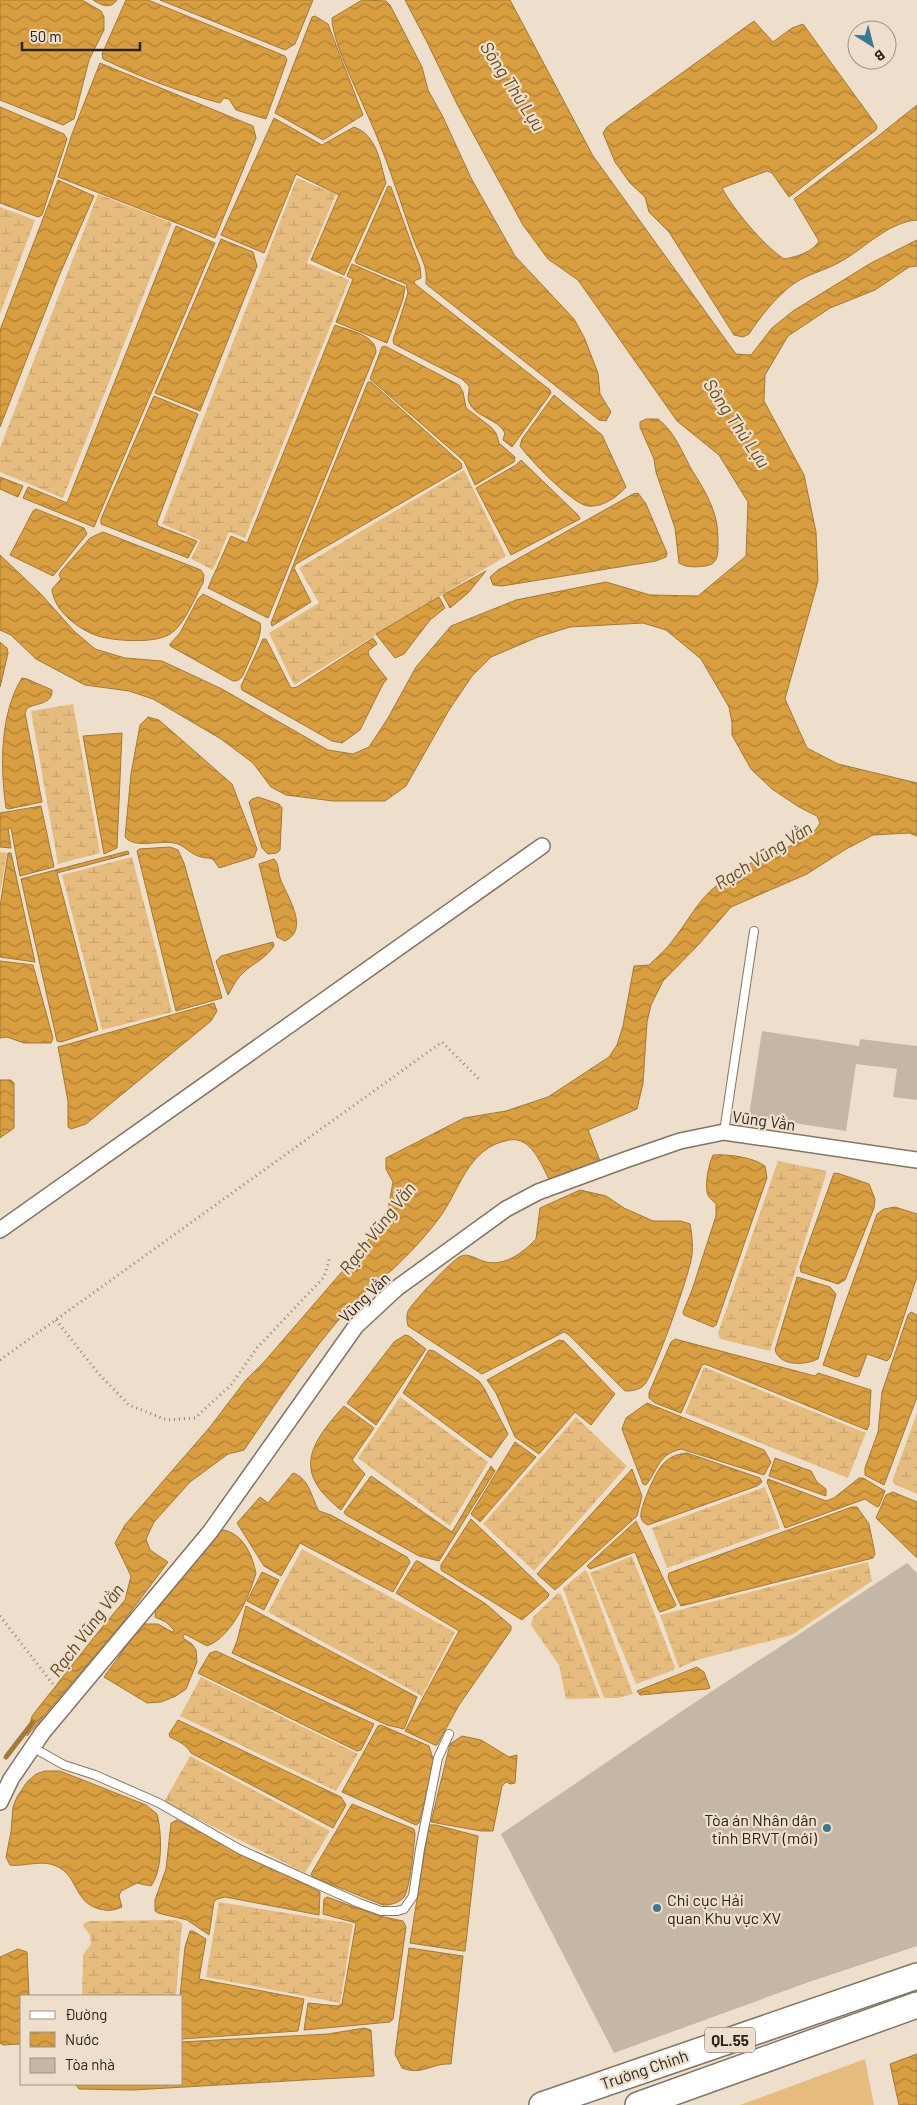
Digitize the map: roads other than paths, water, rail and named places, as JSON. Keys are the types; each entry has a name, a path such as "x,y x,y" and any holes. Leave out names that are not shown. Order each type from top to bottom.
{"highway":[{"name":"Trường Chinh","path":"542,2105 917,1976"},
{"name":"Trường Chinh","path":"638,2105 917,2005"}],"street":[{"path":"0,1230 542,846"},
{"name":"Vũng Vằn","path":"0,1802 10,1779 32,1748 210,1532 340,1348 369,1312 411,1277 506,1209 547,1189 680,1141 724,1132 917,1160"}],"lane":[{"path":"724,1132 754,931"},
{"path":"32,1748 64,1765 95,1775 159,1803 241,1850 381,1911 397,1911 404,1908 413,1896 438,1758 450,1734"}],"water":[{"path":"0,0 82,0 101,11 104,17 104,30 89,60 74,119 63,125 0,100"},
{"path":"93,0 117,0 108,6"},
{"path":"126,0 148,0 285,56 287,60 266,119 236,110 229,99 224,98 220,103 190,94 146,78 103,59 102,54"},
{"path":"160,0 313,0 295,44 285,50"},
{"path":"362,0 386,1 390,5 422,67 428,90 443,117 471,178 515,256 574,319 584,337 598,373 600,394 611,412 606,421 599,420 426,284 426,272 423,261 414,241 391,173 349,74 333,28 332,18"},
{"name":"Sông Thủ Lựu","path":"405,0 510,0 593,156 736,354 751,355 772,328 793,311 871,263 917,240 917,266 909,267 875,290 830,308 788,336 765,375 764,401 804,475 816,532 818,581 785,699 807,748 838,764 917,783 917,836 909,833 873,835 846,849 807,874 731,907 663,981 651,1005 647,1022 643,1083 637,1109 588,1130 600,1161 549,1179 539,1159 529,1147 523,1142 509,1140 483,1152 473,1161 445,1210 432,1227 393,1269 358,1298 348,1309 294,1378 244,1450 228,1454 190,1482 154,1522 146,1539 150,1550 168,1562 123,1622 27,1736 32,1716 125,1600 131,1576 115,1543 125,1525 210,1427 245,1381 264,1362 365,1245 388,1209 393,1182 386,1169 386,1158 464,1118 506,1111 548,1097 609,1057 617,1045 623,1026 634,966 649,965 662,953 698,905 720,883 751,863 799,842 815,830 820,823 817,816 799,807 772,789 751,769 732,735 729,707 701,659 666,630 643,623 570,627 538,637 491,657 472,676 449,710 406,786 385,801 333,801 286,795 271,787 253,763 221,739 153,699 129,691 85,685 36,659 11,635 0,630 0,555 40,593 74,631 95,649 125,658 162,661 222,689 328,750 353,754 369,747 388,718 416,667 451,626 516,600 606,582 650,595 698,596 746,556 748,502 719,455 677,421 578,280 548,259 523,225 458,106"},
{"path":"315,16 328,24 363,115 323,140 275,113 312,17"},
{"path":"754,21 773,42 792,28 803,24 877,126 876,130 789,197 772,173 767,171 722,188 741,216 767,245 784,259 799,255 813,248 819,241 794,199 917,105 917,220 906,222 886,231 849,257 792,285 768,308 749,334 743,337 734,335 669,232 649,212 645,197 630,183 615,162 603,133 607,127"},
{"path":"100,63 253,126 256,138 215,238 58,177 72,134"},
{"path":"0,107 64,134 67,139 42,215 38,217 0,203"},
{"path":"274,118 322,145 354,127 368,136 373,143 386,183 344,275 311,260 339,195 296,174 264,253 221,235"},
{"path":"58,180 94,196 59,276 0,427 0,330"},
{"path":"388,186 391,187 420,267 421,278 414,281 415,284 550,390 551,393 512,447 503,440 505,433 498,424 472,407 468,400 469,386 462,379 394,344 393,340 408,293 406,284 355,261"},
{"path":"176,226 215,243 94,527 23,498 28,487 67,503"},
{"path":"221,239 253,252 257,266 200,411 155,393"},
{"path":"352,264 405,287 403,299 387,343 336,322 353,279 347,276"},
{"path":"335,325 366,337 375,346 376,352 268,618 208,588 231,536 247,543"},
{"path":"385,346 459,385 463,392 466,408 491,427 496,433 499,443 515,457 514,462 475,485 464,461 370,379 382,347"},
{"path":"368,382 371,382 461,463 462,468 296,564 294,568 311,602 272,626 271,623 301,545"},
{"path":"554,395 602,435 626,487 607,502 589,506 577,501 532,461 520,446 522,439"},
{"path":"154,396 198,414 157,523 158,526 197,541 188,558 101,524 101,519"},
{"path":"646,419 658,419 670,431 710,501 716,520 718,537 718,554 712,564 692,567 679,563 675,528 656,472 654,459 640,427 640,422"},
{"path":"521,460 580,519 511,555 476,488 516,465"},
{"path":"0,477 23,486 18,497 0,489"},
{"path":"638,493 646,504 667,553 666,557 656,561 502,586 493,585 490,577 498,570 633,494"},
{"path":"36,509 84,528 87,534 53,576 10,555 33,511"},
{"path":"103,532 201,570 204,575 203,583 180,625 170,634 145,640 124,640 98,636 75,624 62,612 53,597 52,589 61,579 59,575 61,571 90,538"},
{"path":"486,571 468,593 450,608 443,595"},
{"path":"203,594 260,623 260,634 255,648 244,673 238,680 233,681 170,646 180,633 198,599"},
{"path":"439,597 445,608 430,620 404,654 395,658 376,634"},
{"path":"373,638 377,644 368,651 369,656 387,679 360,730 342,743 332,741 242,690 241,686 263,639 266,639 291,688 297,687"},
{"path":"0,642 7,648 8,653 0,687"},
{"path":"22,678 52,690 52,695 47,701 27,708 25,713 42,802 8,809 6,808 3,775 4,740 9,707"},
{"path":"148,717 159,720 232,784 257,849 254,857 219,868 212,859 195,855 177,844 168,842 135,843 125,837 131,774 140,725"},
{"path":"122,733 117,848 104,854 83,736"},
{"path":"258,797 279,804 282,808 280,850 277,853 268,854 262,848 249,802"},
{"path":"41,806 54,867 20,876 11,828 8,828 11,848 0,847 0,813"},
{"path":"170,847 178,850 184,863 222,998 176,1011 137,851 139,849"},
{"path":"128,851 129,854 57,873 98,1030 61,1042 57,1041 21,879"},
{"path":"8,853 11,853 35,962 0,957 0,907"},
{"path":"274,859 278,865 280,878 291,902 296,920 296,928 292,936 285,941 277,937 259,864"},
{"path":"273,942 274,946 271,950 241,975 228,995 216,961 221,956"},
{"path":"0,961 33,965 53,1038 51,1043 24,1043 7,1037 0,1038"},
{"path":"214,1003 217,1011 211,1021 86,1124 71,1129 68,1127 68,1101 58,1047"},
{"path":"0,1080 11,1080 14,1083 14,1128 0,1138"},
{"path":"713,1155 726,1155 754,1160 765,1166 767,1178 716,1325 713,1327 684,1315 683,1312 716,1216 716,1204 707,1191 707,1180"},
{"path":"834,1173 869,1184 875,1199 874,1208 845,1280 838,1284 801,1272 800,1267"},
{"path":"580,1190 606,1196 624,1208 653,1221 681,1221 690,1224 692,1255 686,1280 650,1376 641,1388 625,1391 564,1332 482,1374 408,1326 407,1315 411,1306 456,1259 467,1255 490,1263 512,1258 536,1239 540,1208"},
{"path":"895,1207 917,1214 917,1277 890,1358 887,1361 867,1354 859,1376 856,1377 823,1365 877,1214 884,1209"},
{"path":"797,1277 830,1287 836,1294 818,1359 807,1363 788,1362 778,1356 775,1350"},
{"path":"911,1312 917,1315 917,1397 884,1485 865,1475 865,1468 878,1432 882,1392 908,1315"},
{"path":"405,1335 426,1349 376,1425 347,1403 394,1342"},
{"path":"675,1339 815,1376 818,1373 871,1390 867,1430 705,1364 702,1365 681,1413 655,1403 649,1398 649,1393 671,1342"},
{"path":"559,1340 564,1341 615,1394 591,1425 575,1412 539,1454 515,1437 496,1393 487,1380"},
{"path":"429,1350 434,1351 479,1381 484,1388 508,1434 491,1458 403,1393"},
{"path":"647,1403 764,1450 771,1462 764,1475 681,1449 667,1455 659,1463 646,1485 643,1484 622,1429 626,1418"},
{"path":"344,1406 374,1428 352,1460 365,1474 341,1510 316,1483 311,1471 311,1459 315,1446 322,1434"},
{"path":"515,1442 536,1457 480,1522 471,1514"},
{"path":"687,1453 760,1478 762,1482 757,1486 648,1525 646,1524 641,1519 641,1513 654,1478 661,1466 670,1458"},
{"path":"775,1458 811,1471 817,1482 826,1489 826,1496 769,1476"},
{"path":"491,1466 495,1471 439,1561 419,1556 346,1515 344,1512 371,1476 452,1532"},
{"path":"632,1469 642,1496 637,1516 555,1590 537,1574"},
{"path":"293,1473 307,1484 319,1511 331,1515 407,1557 410,1562 393,1592 300,1543 281,1576 264,1566 237,1523 260,1497 268,1503"},
{"path":"859,1478 863,1478 885,1491 879,1506 877,1507 865,1499 785,1528 767,1482 768,1479 826,1501 834,1498"},
{"path":"893,1492 917,1502 917,1558 876,1518 886,1495"},
{"path":"852,1507 857,1507 869,1524 875,1554 873,1558 681,1606 668,1578 669,1573"},
{"path":"471,1519 549,1594 522,1620 441,1570 441,1565"},
{"path":"636,1521 676,1605 660,1612 635,1552 590,1569 587,1566"},
{"path":"224,1530 237,1536 242,1541 252,1559 256,1573 238,1615 232,1625 216,1641 207,1646 185,1634 183,1636 196,1650 197,1662 186,1689 176,1696 161,1702 147,1703 104,1677 138,1630 145,1624 158,1624 172,1632 174,1630 166,1622 155,1617 156,1606 218,1532"},
{"path":"416,1561 486,1604 511,1626 511,1630 459,1705 437,1745 405,1731 459,1631 396,1593"},
{"path":"262,1572 279,1580 264,1610 247,1601"},
{"path":"246,1606 417,1697 404,1729 387,1725 232,1653"},
{"path":"216,1651 374,1724 361,1750 357,1751 198,1673 210,1653"},
{"path":"697,1667 704,1672 710,1688 640,1695 637,1691"},
{"path":"178,1720 341,1797 346,1805 333,1828 191,1753 185,1745 170,1737 169,1734"},
{"path":"381,1725 429,1746 434,1762 419,1823 416,1825 342,1792 378,1726"},
{"path":"462,1736 481,1740 509,1757 517,1755 515,1783 506,1782 502,1786 493,1831 481,1831 431,1822 450,1744"},
{"path":"45,1771 60,1771 146,1805 157,1814 160,1831 160,1851 158,1871 151,1886 137,1883 121,1891 119,1896 122,1907 105,1910 91,1906 85,1901 66,1873 54,1865 41,1863 10,1865 6,1857 13,1807 27,1782 36,1774"},
{"path":"352,1804 414,1829 414,1847 408,1885 404,1897 397,1902 383,1905 313,1877 311,1874"},
{"path":"177,1820 320,1892 319,1915 225,1897 214,1902 209,1935 187,1920 155,1911 155,1900 166,1869 171,1823"},
{"path":"429,1825 436,1825 478,1836 465,1951 410,1943"},
{"path":"327,1897 379,1916 403,1921 406,1927 393,2019 390,2022 304,2030 308,2003 338,2006 342,2004 356,1923 323,1914 324,1899"},
{"path":"190,1931 206,1939 199,1979 304,1999 298,2031 182,2039 182,1995 180,1995 185,1947"},
{"path":"409,1948 463,1956 451,2064 415,2071 409,2070 402,2068 395,2054"},
{"path":"18,1949 27,1952 29,1995 20,1995 20,2044 3,2045 0,2043 0,1957"},
{"path":"364,2028 371,2030 374,2076 133,2090 79,2089 76,2085 182,2085 182,2042 328,2034"},
{"path":"917,2054 917,2105 899,2105 890,2064"}],"waterway":[{"name":"Rạch Vũng Vằn","path":"6,1757 33,1722"}],"place":[{"name":"Tòa án Nhân dân tỉnh BRVT (mới)","path":"827,1828"},
{"name":"Chi cục Hải quan Khu vực XV","path":"657,1908"}]}
